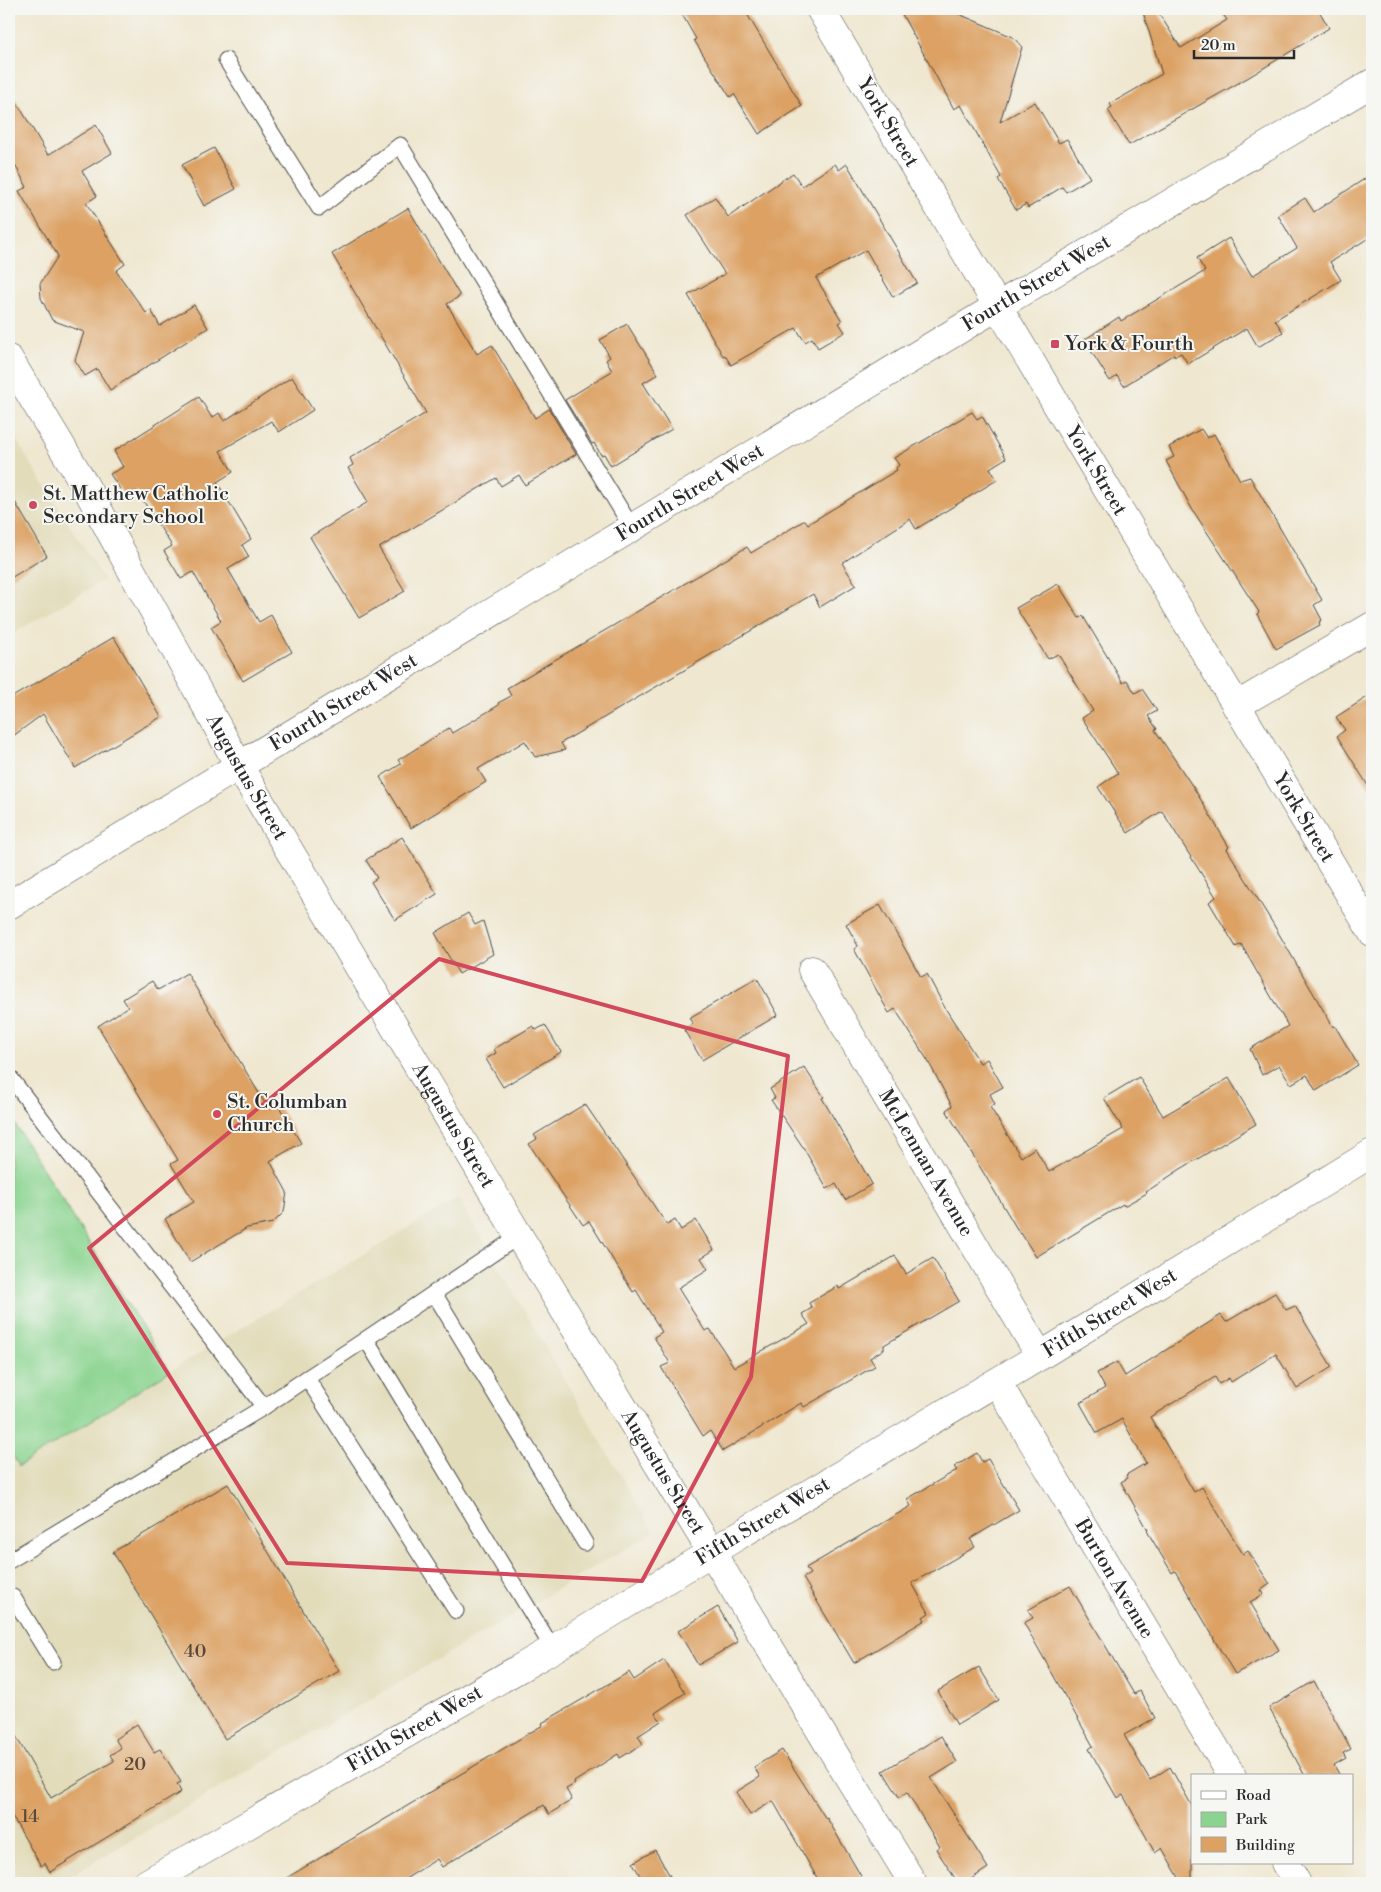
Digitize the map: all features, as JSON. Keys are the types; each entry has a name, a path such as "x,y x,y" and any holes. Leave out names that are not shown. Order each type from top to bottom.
{"street":[{"name":"York Street","path":"820,9 1372,932"},
{"name":"Fourth Street West","path":"9,905 998,306 1372,83"},
{"name":"Augustus Street","path":"9,359 83,482 239,766 519,1236 912,1883"},
{"path":"1236,706 1372,626"},
{"name":"McLennan Avenue","path":"812,970 1040,1356"},
{"name":"Fifth Street West","path":"147,1883 553,1649 710,1552 1040,1356 1372,1153"},
{"name":"Burton Avenue","path":"996,1382 1231,1774"},
{"path":"1286,1864 1297,1883"}],"lane":[{"path":"226,60 319,208 400,145 632,528"},
{"path":"9,1076 264,1407"},
{"path":"9,1561 264,1407 519,1236"},
{"path":"434,1294 585,1543"},
{"path":"366,1339 553,1649"},
{"path":"307,1378 456,1611"},
{"path":"9,1599 13,1597 53,1662"}],"highlighted area":[{"path":"439,959 788,1056 751,1377 642,1581 287,1563 89,1248"}],"shaded area":[{"name":"St. Matthew Catholic Secondary School","path":"9,429 104,580 9,636"},
{"path":"458,1198 654,1532 58,1883 9,1883 9,1450 19,1465 170,1371"}],"green space":[{"path":"9,1115 170,1371 19,1466 9,1450"}],"building":[{"path":"679,9 744,9 802,106 759,134 734,94 730,97 694,40 696,39"},
{"path":"899,9 947,9 1013,37 1022,47 1000,122 1035,102 1059,143 1067,139 1090,178 1066,192 1062,187 1028,208 1026,204 1016,210 998,179 1001,177 961,105 954,109"},
{"path":"1142,9 1156,9 1181,48 1227,20 1219,9 1318,9 1329,28 1249,77 1129,145 1108,110 1112,107 1110,104 1162,74"},
{"path":"9,89 48,155 96,125 112,153 82,171 97,196 86,203 125,264 116,271 146,313 151,310 160,326 194,305 208,328 110,390 97,369 85,376 75,360 84,332 52,320 41,298 40,284 58,256 19,191 27,187 9,154"},
{"path":"214,148 236,189 204,206 182,165"},
{"path":"835,164 839,170 847,164 917,283 893,297 866,250 816,278 842,321 839,323 845,332 818,348 812,338 805,342 796,328 731,365 725,355 723,356 688,295 725,274 687,215 715,197 728,217 793,173 802,186"},
{"path":"1372,174 1372,236 1330,262 1341,280 1275,320 1283,332 1258,347 1247,328 1188,364 1181,353 1175,356 1174,354 1124,386 1117,376 1110,381 1084,340 1119,317 1121,321 1205,271 1197,258 1229,238 1252,276 1297,248 1278,215 1305,198 1314,212"},
{"path":"408,208 460,296 447,304 477,354 492,345 535,418 549,409 576,454 525,485 519,475 501,486 496,478 379,548 405,591 359,618 310,537 368,502 348,468 353,465 350,458 426,413 332,254"},
{"path":"627,324 658,374 643,383 672,429 611,466 604,454 601,455 594,443 592,444 565,400 612,371 606,360 610,357 600,340"},
{"path":"292,377 313,410 279,432 271,421 220,451 233,472 217,482 251,539 242,545 249,557 228,569 259,622 271,615 292,652 243,681 211,627 221,621 193,572 181,579 164,551 172,546 137,491 126,498 110,474 123,467 114,451 199,397 212,418 219,413 224,421"},
{"path":"972,412 977,419 982,416 1006,458 990,468 997,480 916,529 910,519 842,563 856,585 820,607 813,594 561,743 565,750 535,757 525,741 478,769 486,782 411,828 380,777 401,764 398,760 449,728 452,733 499,705 498,703 511,696 507,688 747,547 751,553 805,520 808,524 897,470 896,468 899,465 894,458"},
{"path":"1201,429 1207,438 1214,434 1240,480 1250,477 1322,600 1314,605 1322,620 1319,622 1320,625 1276,649 1257,614 1259,612 1192,509 1166,461 1174,457 1169,447"},
{"path":"9,492 47,556 9,579"},
{"path":"1058,584 1079,618 1083,616 1123,683 1127,680 1135,693 1142,689 1157,711 1148,716 1157,729 1155,730 1195,790 1229,847 1227,849 1333,1027 1335,1026 1358,1065 1316,1091 1307,1075 1291,1084 1279,1065 1262,1075 1250,1049 1288,1026 1241,944 1236,947 1209,902 1216,897 1162,811 1128,833 1098,787 1118,773 1082,718 1093,711 1058,654 1048,659 1016,608"},
{"path":"114,637 161,717 75,768 43,714 9,739 9,699"},
{"path":"1372,694 1372,792 1337,736 1345,730 1336,717"},
{"path":"402,837 437,894 395,920 371,882 377,878 366,860"},
{"path":"880,905 921,977 927,974 945,1008 980,1063 987,1059 1003,1087 990,1094 995,1104 990,1107 1021,1157 1035,1148 1049,1172 1123,1129 1104,1098 1139,1077 1163,1116 1229,1078 1256,1124 1179,1170 1147,1193 1124,1206 1123,1204 1036,1257 1020,1234 946,1110 952,1106 928,1061 895,1009 889,1013 854,949 858,946 846,924"},
{"path":"468,913 475,925 483,921 493,954 459,974 435,933"},
{"name":"St. Columban Church","path":"187,973 266,1105 275,1100 301,1143 270,1161 287,1192 284,1212 273,1223 247,1228 190,1262 165,1219 194,1202 171,1164 178,1160 98,1026 128,1007 123,999 152,981 158,990"},
{"path":"757,978 778,1015 702,1060 684,1030 693,1024 689,1018"},
{"path":"545,1025 561,1052 503,1087 486,1059 496,1053 494,1049 533,1026 536,1030"},
{"path":"804,1067 824,1097 822,1098 872,1184 845,1200 836,1184 827,1189 803,1147 771,1100 775,1098 770,1089"},
{"path":"585,1104 667,1225 675,1220 681,1230 696,1220 714,1250 701,1258 708,1269 678,1288 705,1331 710,1329 734,1367 809,1324 802,1314 812,1308 809,1303 838,1286 839,1289 895,1256 906,1274 933,1258 959,1301 884,1345 884,1349 870,1358 875,1366 804,1407 801,1403 723,1451 710,1431 703,1436 661,1367 670,1363 654,1337 662,1332 636,1290 633,1292 589,1221 583,1225 529,1144 537,1139 534,1135"},
{"path":"1275,1293 1286,1310 1295,1306 1332,1367 1297,1389 1276,1354 1231,1382 1229,1378 1219,1384 1215,1377 1150,1417 1194,1492 1202,1487 1243,1554 1248,1551 1270,1584 1261,1590 1264,1594 1250,1602 1279,1650 1235,1674 1175,1571 1172,1573 1147,1531 1121,1482 1128,1478 1126,1475 1146,1463 1122,1419 1097,1433 1080,1403 1105,1388 1097,1373 1117,1362 1125,1376 1221,1315 1226,1322"},
{"path":"977,1453 982,1462 988,1459 1019,1510 970,1539 975,1547 912,1583 929,1613 923,1617 925,1620 854,1663 803,1578 810,1574 806,1568 911,1506 907,1499 957,1470 954,1467"},
{"path":"228,1484 339,1671 225,1739 113,1552"},
{"path":"1070,1586 1134,1694 1140,1691 1155,1718 1124,1735 1150,1780 1170,1767 1191,1804 1192,1883 1182,1883 1162,1848 1155,1853 1123,1795 1117,1798 1089,1749 1093,1746 1024,1623 1033,1618 1028,1610"},
{"path":"718,1607 738,1642 698,1665 678,1631"},
{"path":"664,1660 685,1693 655,1713 661,1721 638,1736 643,1744 620,1758 618,1754 574,1782 575,1784 566,1789 572,1800 549,1814 544,1805 442,1867 437,1859 399,1883 278,1883 629,1672 634,1680"},
{"path":"979,1667 999,1700 957,1725 938,1691"},
{"path":"1314,1681 1351,1749 1343,1753 1346,1758 1334,1765 1339,1774 1304,1774 1269,1708"},
{"path":"9,1724 51,1798 114,1761 110,1755 121,1748 115,1739 137,1724 154,1752 160,1749 181,1782 177,1784 181,1792 50,1872 45,1863 41,1866 9,1811"},
{"path":"941,1736 957,1762 931,1778 988,1868 965,1883 958,1883 936,1849 940,1847 907,1792 899,1797 883,1771"},
{"path":"782,1750 827,1818 865,1883 820,1883 773,1801 750,1815 736,1792 760,1777 754,1767"},
{"path":"655,1850 674,1883 644,1883 633,1863"}],"place":[{"name":"York & Fourth","path":"1055,344"},
{"name":"St. Matthew Catholic Secondary School","path":"33,505"},
{"name":"St. Columban Church","path":"217,1114"}]}
